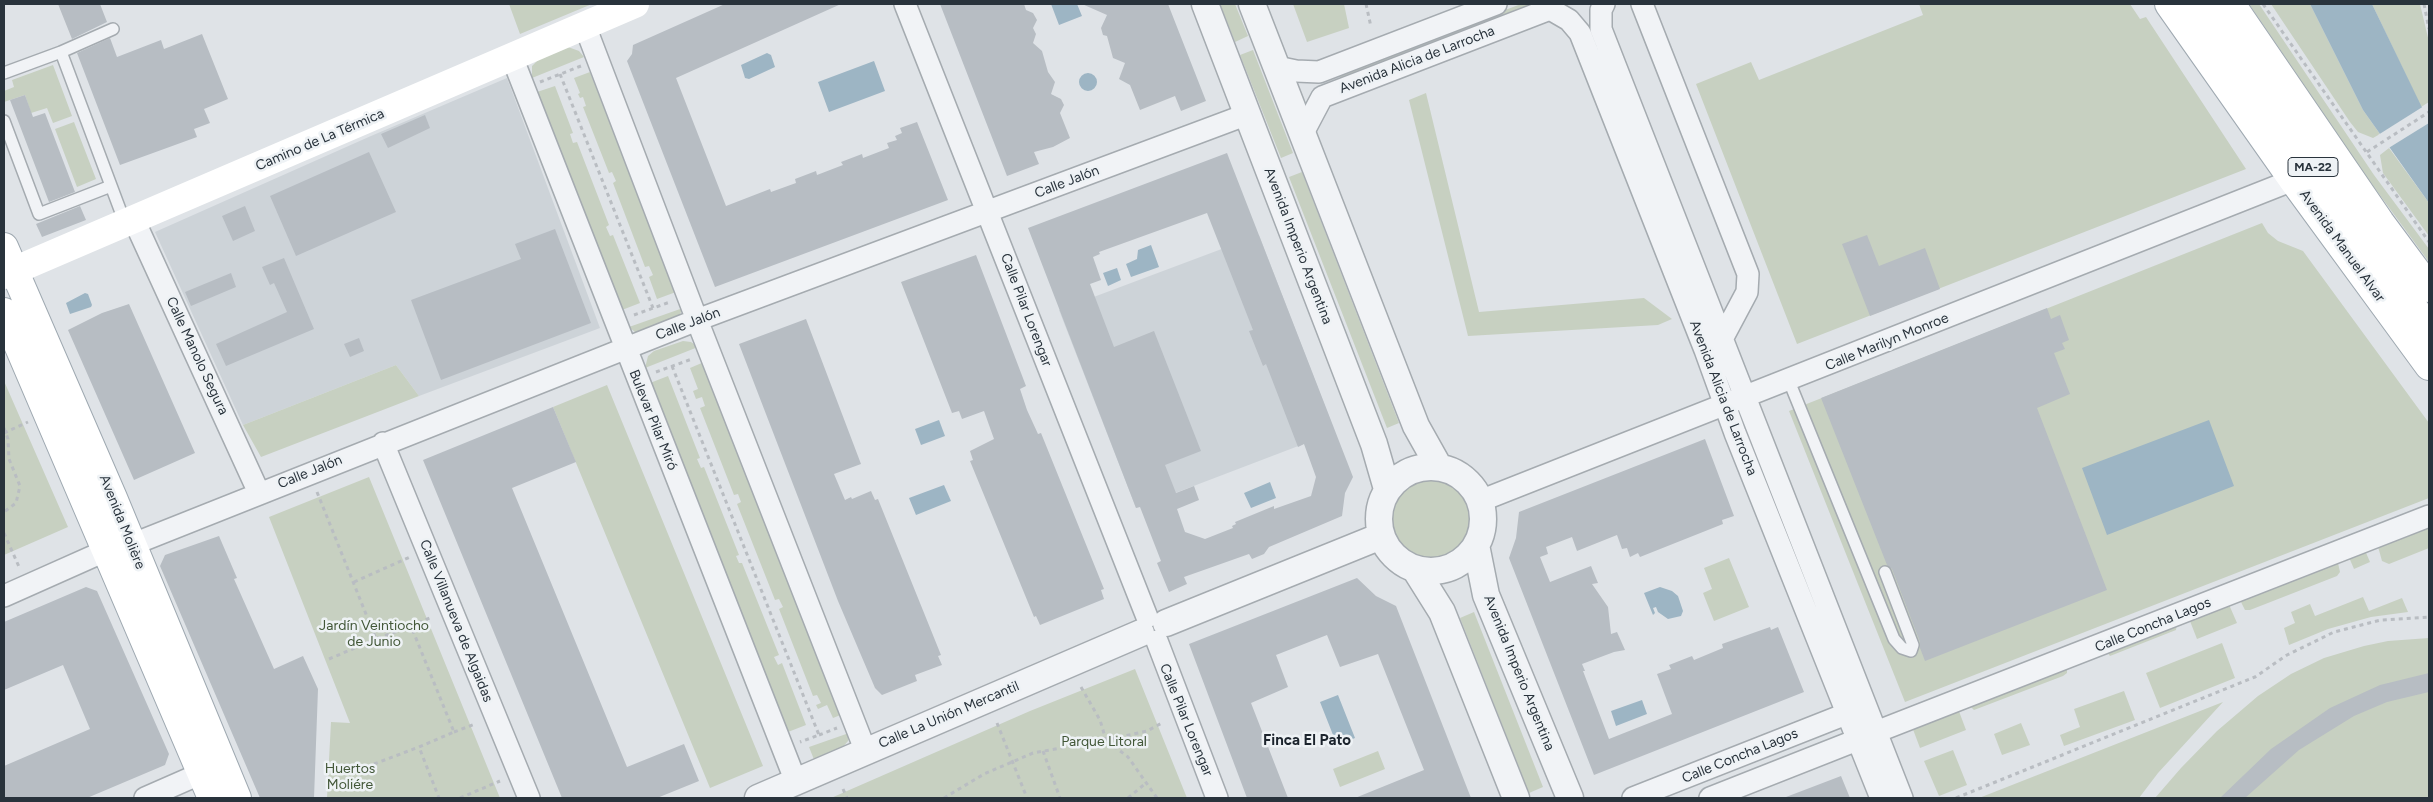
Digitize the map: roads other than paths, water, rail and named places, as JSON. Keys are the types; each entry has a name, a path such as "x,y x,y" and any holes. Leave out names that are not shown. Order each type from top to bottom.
{"main road":[{"name":"Camino de La Térmica","path":"7,264 130,222 634,4"},
{"name":"Avenida Manuel Alvar","path":"2169,4 2293,180 2429,366"},
{"name":"Avenida Manuel Alvar","path":"2200,4 2349,219 2429,329"},
{"name":"MA-22","path":"2232,4 2380,222 2429,288"},
{"name":"Avenida Molière","path":"7,264 118,548 212,798"},
{"name":"Avenida Molière","path":"4,312 238,798"}],"street":[{"name":"Calle Pilar Lorengar","path":"906,4 1217,798"},
{"name":"Avenida Imperio Argentina","path":"1205,4 1374,444 1387,489"},
{"path":"1252,4 1416,426 1439,467"},
{"name":"Avenida Alicia de Larrocha","path":"1277,66 1296,71 1319,72 1496,4"},
{"name":"Avenida Alicia de Larrocha","path":"1604,4 1601,10 1601,29 1745,396 1866,736 1881,798"},
{"name":"Avenida Alicia de Larrocha","path":"1642,4 1748,274 1747,292 1722,339"},
{"name":"Avenida Alicia de Larrocha","path":"1303,133 1322,97 1558,6 1580,33 1846,714 1866,736 1902,798"},
{"path":"585,26 697,320 866,752"},
{"name":"Bulevar Pilar Miró","path":"512,57 636,379 796,782"},
{"name":"Calle Jalón","path":"4,596 118,548 697,320 1248,114"},
{"name":"Calle Marilyn Monroe","path":"1480,501 2293,180"},
{"name":"Calle Manolo Segura","path":"130,222 259,493"},
{"name":"Calle Villanueva de Algaidas","path":"383,443 529,798"},
{"path":"1415,569 1438,571 1460,563 1476,545 1482,531 1483,516 1480,501 1470,485 1456,473 1439,467 1419,468 1401,475 1387,489 1380,504 1378,520 1381,536 1394,556 1415,569 1442,612 1516,798"},
{"name":"Calle Concha Lagos","path":"1710,798 2429,516"},
{"name":"Calle La Unión Mercantil","path":"758,798 1152,629 1381,536"},
{"name":"Avenida Imperio Argentina","path":"1476,545 1486,595 1570,798"},
{"name":"Calle Concha Lagos","path":"1632,798 1846,714"},
{"path":"146,798 202,773"}],"lane":[{"path":"4,74 113,29"},
{"path":"61,52 111,186 130,222"},
{"path":"4,121 39,214 111,186"},
{"path":"1789,380 1894,639 1902,648 1911,650 1914,646 1885,572"}],"water":[{"path":"1051,4 1077,4 1082,16 1059,25"},
{"path":"2310,4 2372,4 2429,122 2429,203 2363,110"},
{"path":"767,53 771,55 775,67 749,79 745,78 741,65"},
{"path":"874,61 885,91 829,112 818,82"},
{"path":"1084,73 1092,73 1097,78 1095,89 1084,91 1079,86 1079,78"},
{"path":"1151,245 1159,267 1131,277 1126,264 1137,259 1138,250"},
{"path":"1117,268 1121,280 1108,286 1103,273"},
{"path":"85,293 88,294 91,307 70,314 66,303"},
{"path":"939,420 945,436 921,445 915,429"},
{"path":"2209,420 2234,486 2107,535 2082,468"},
{"path":"1270,482 1276,498 1251,508 1244,493"},
{"path":"944,485 951,501 916,515 909,498"},
{"path":"1660,587 1672,591 1678,596 1683,611 1681,616 1668,619 1658,612 1656,607 1653,608 1655,613 1653,615 1644,593"},
{"path":"1338,695 1355,738 1337,745 1320,702"},
{"path":"1642,700 1647,714 1616,726 1611,711"}],"district":[{"name":"Finca El Pato","path":"1307,741"}],"park label":[{"name":"Jardín Veintiocho de Junio","path":"374,634"},
{"name":"Parque Litoral","path":"1104,742"},
{"name":"Huertos Moliére","path":"350,778"}]}
